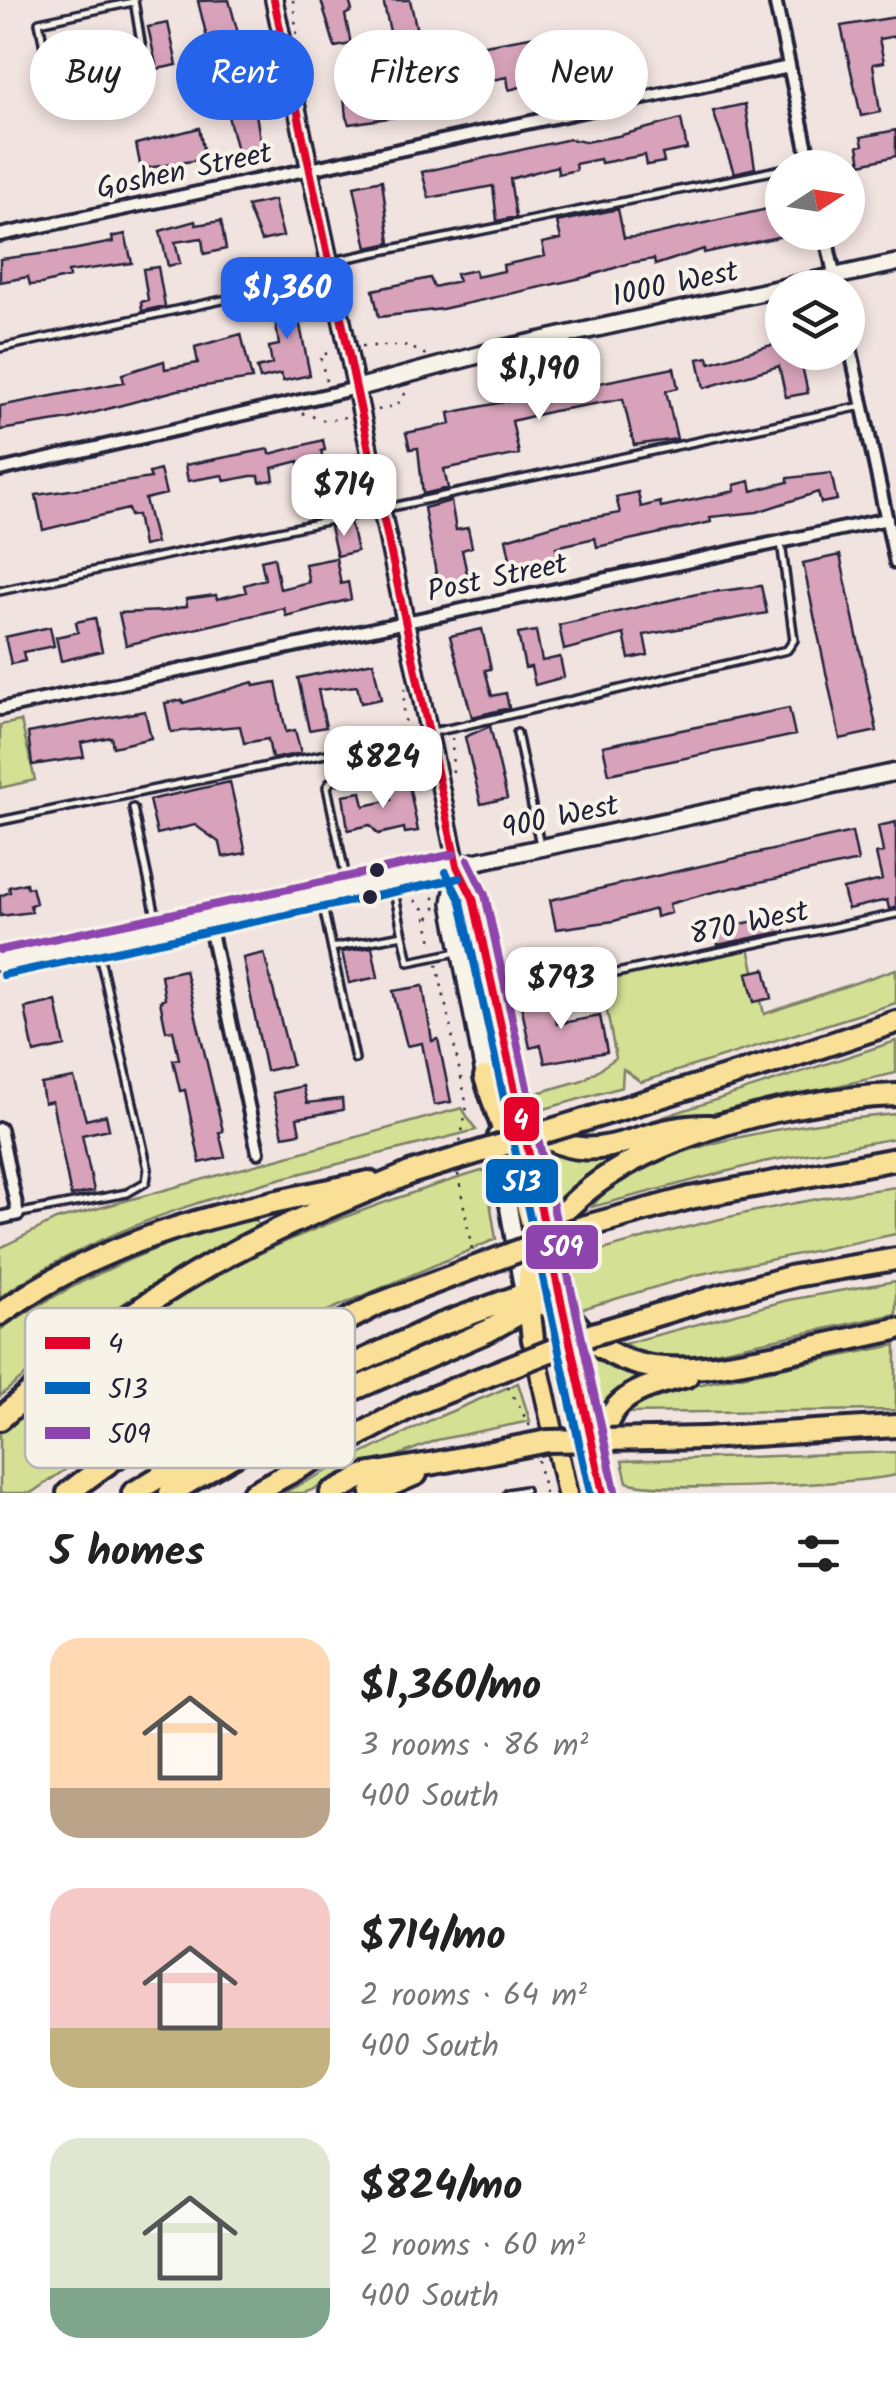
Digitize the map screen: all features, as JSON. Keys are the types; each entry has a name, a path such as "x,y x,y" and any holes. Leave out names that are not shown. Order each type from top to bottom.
{"highway":[{"path":"0,1314 61,1275 155,1234 221,1213 410,1173 896,1022"},
{"path":"485,1077 542,1243 541,1297 532,1340"},
{"path":"542,1243 565,1211 610,1175 721,1126 815,1105 896,1095"},
{"path":"522,1120 558,1146 582,1150 680,1126 721,1126"},
{"path":"355,1316 579,1228 690,1198 896,1159"},
{"path":"144,1308 192,1275 264,1236 410,1173"},
{"path":"355,1437 416,1404 593,1334 794,1276 896,1260"},
{"path":"541,1297 612,1352 652,1367 694,1367 783,1354"},
{"path":"355,1364 437,1326 541,1297"},
{"path":"355,1387 541,1297"},
{"path":"602,1487 602,1432 610,1412 626,1396 652,1384 896,1330"},
{"path":"0,1419 25,1397"},
{"path":"331,1493 366,1475 548,1441 705,1438 896,1426"},
{"path":"372,1493 446,1461"},
{"path":"68,1493 100,1468"},
{"path":"134,1493 175,1468"},
{"path":"170,1493 213,1468"},
{"path":"253,1493 299,1468"}],"main road":[{"path":"274,0 281,30"},
{"path":"299,120 457,866 473,898 522,1120 542,1243"},
{"name":"1000 West","path":"865,273 896,263"},
{"name":"1000 West","path":"357,388 445,365 765,297"},
{"name":"900 West","path":"0,963 896,772"},
{"path":"457,866 451,903 485,1077 541,1297 602,1487"},
{"path":"532,1340 567,1493"}],"street":[{"path":"775,0 807,150"},
{"name":"Goshen Street","path":"0,235 789,67"},
{"path":"855,370 896,561"},
{"name":"1000 West","path":"0,470 286,408 357,388"},
{"name":"Post Street","path":"0,709 887,520"},
{"path":"208,918 258,1152"},
{"path":"0,1129 18,1214 0,1218"}],"lane":[{"path":"134,1 142,48 48,67 38,22 134,1"},
{"path":"0,348 765,172"},
{"path":"0,592 862,406"},
{"path":"0,821 787,650 794,640 780,542"},
{"path":"517,733 540,848"},
{"path":"348,888 327,787 331,780 434,758"},
{"path":"133,808 158,929"},
{"path":"393,880 409,962 460,952"},
{"path":"320,894 356,1060"},
{"name":"870 West","path":"495,998 896,914"},
{"path":"332,948 403,935"},
{"path":"18,1214 127,1193 146,1182 148,1169 96,942"},
{"path":"508,1493 524,1490"}],"path":[{"path":"365,346 408,346 445,365"},
{"path":"326,382 320,355 329,353"},
{"path":"380,409 398,406"},
{"path":"286,408 327,421 342,418"},
{"path":"393,880 424,909 429,925 468,1106 460,1144"},
{"path":"429,925 436,906 434,894"},
{"path":"456,1164 474,1258"},
{"path":"502,1376 530,1423 534,1440"},
{"path":"538,1458 545,1493"}],"green space":[{"path":"21,721 35,780 0,788 0,725"},
{"path":"749,948 764,1014 896,969 896,1003 641,1082 623,1069 622,1087 541,1110 537,1093 583,1080 616,1058 601,981"},
{"path":"896,1041 896,1073 593,1140"},
{"path":"462,1108 476,1130 292,1176 170,1213 54,1264 0,1297 0,1248 56,1220"},
{"path":"896,1114 896,1138 763,1162 592,1207 615,1185 648,1166 688,1151 778,1129"},
{"path":"635,1146 557,1203 546,1151 572,1156"},
{"path":"485,1170 496,1239 334,1308 160,1308 286,1241"},
{"path":"896,1187 896,1234 696,1275 582,1309 570,1260 731,1216"},
{"path":"253,1215 258,1225 189,1262 117,1308 36,1308 127,1261"},
{"path":"896,1281 896,1314 695,1356 651,1355 623,1344 788,1300"},
{"path":"25,1314 25,1376 0,1396 0,1330"},
{"path":"896,1345 896,1410 626,1413 661,1392"},
{"path":"602,1353 657,1373 624,1384 601,1410 589,1358"},
{"path":"518,1383 530,1421 437,1440 304,1493 283,1493 334,1468 355,1468 355,1457"},
{"path":"25,1410 25,1468 68,1468 31,1493 0,1493 0,1431"},
{"path":"896,1452 896,1475 756,1486 675,1487 627,1482 622,1461"}],"building":[{"path":"229,0 237,30 205,30 198,1"},
{"path":"321,0 349,0 352,11 345,15 348,30 334,30 334,44"},
{"path":"383,0 410,0 417,30 390,30"},
{"path":"896,17 896,36 879,39 884,62 873,64 880,112 861,116 841,26"},
{"path":"168,23 176,65 157,69 156,30 148,27"},
{"path":"515,40 515,88 509,90 507,77 495,79 495,43"},
{"path":"745,104 755,168 734,173 713,111"},
{"path":"681,119 687,149 662,154 664,162 647,165 645,155 601,163 600,159 575,164 576,170 558,174 557,166 510,179 516,217 497,221 493,186 429,198 422,172 570,139 585,142 618,136"},
{"path":"229,120 257,120 262,152 239,158"},
{"path":"199,128 205,159 141,169 136,144"},
{"path":"896,130 896,156 865,163 865,150 859,150 858,146 863,145 861,137"},
{"path":"382,180 390,243 367,248 354,186"},
{"path":"274,200 283,236 261,241 247,206"},
{"path":"618,209 624,238 765,209 765,240 704,253 704,249 655,265 654,259 630,263 586,277 442,309 379,317 373,290 430,278 434,287 458,281 456,274 475,270 476,277 504,271 503,265 545,256 542,243 561,239 557,222"},
{"path":"195,221 196,225 221,221 226,249 204,254 202,238 175,242 180,263 168,266 160,231"},
{"path":"125,234 132,263 68,272 69,277 41,284 30,285 28,277 0,282 0,259 113,242 112,237"},
{"path":"158,267 165,306 142,311 141,302 148,300 143,269"},
{"path":"293,291 310,375 283,381 281,374 260,379 257,368 272,364 269,347 279,345 272,296"},
{"path":"241,334 252,379 178,390 70,419 0,430 0,406 124,382 122,374 164,361 165,369 198,363 195,347"},
{"path":"765,347 765,370 704,388 698,359 708,357 710,363"},
{"path":"674,368 678,388 666,391 677,439 634,445 623,399 553,411 512,421 519,454 444,469 448,488 423,494 418,448 410,449 406,433 451,424 449,413"},
{"path":"780,370 803,370 808,393 786,397"},
{"path":"323,440 325,450 321,451 338,512 310,518 299,461 272,468 274,480 260,482 259,476 251,476 225,481 223,475 188,481 185,465 269,449 270,454"},
{"path":"160,470 166,494 145,499 156,543 143,546 137,515 130,516 128,509 43,530 36,495 151,478 149,473"},
{"path":"831,473 837,500 821,503 818,492 757,512 710,517 711,522 597,547 595,538 556,547 558,556 512,568 506,539 561,523 620,513 616,497 638,492 641,507 660,502 661,507 735,491 734,485 750,481 752,491 788,482 788,478"},
{"path":"451,501 456,530 468,528 472,547 462,550 469,583 439,590 424,508"},
{"path":"350,522 357,551 337,556 330,527"},
{"path":"840,555 877,731 840,739 803,563"},
{"path":"274,557 280,589 309,582 305,564 336,558 341,584 348,582 351,599 286,616 284,608 126,645 119,613 164,611 187,606 186,599 216,595 217,599 246,592 244,585 265,579 261,560"},
{"path":"761,586 767,613 644,635 648,655 629,659 624,634 564,650 559,625 697,594"},
{"path":"95,618 102,651 61,661 56,637 78,632 76,622"},
{"path":"50,627 54,646 23,652 25,661 11,664 5,637"},
{"path":"482,629 491,669 485,670 492,696 506,693 509,708 472,717 450,636"},
{"path":"536,631 542,661 560,657 564,677 535,685 531,667 525,668 518,634"},
{"path":"373,662 381,699 361,703 357,686 318,690 326,727 309,730 298,678"},
{"path":"253,682 254,686 276,682 286,732 295,730 301,753 272,759 268,739 244,743 240,726 171,732 165,703 183,703"},
{"path":"789,708 795,735 609,774 603,746"},
{"path":"145,711 151,738 113,747 111,737 81,743 84,757 32,765 28,733"},
{"path":"490,726 507,798 481,804 465,737"},
{"path":"408,780 418,831 405,833 404,828 378,834 370,825 348,830 343,795 361,792 364,806 391,800 388,784"},
{"path":"230,782 246,853 223,857 220,843 195,825 157,834 149,800"},
{"path":"896,822 896,908 889,909 887,900 848,909 843,889 882,880 876,854 883,852 878,826"},
{"path":"852,832 858,861 669,904 671,913 656,917 655,909 614,921 556,929 550,900"},
{"path":"26,883 27,888 32,887 36,903 30,905 32,912 0,916 0,896 10,892 9,887"},
{"path":"782,915 785,931 718,945 714,930"},
{"path":"372,947 378,977 349,983 342,952"},
{"path":"264,953 292,1065 266,1071 243,958"},
{"path":"550,963 553,980 518,987 514,970"},
{"path":"765,969 772,998 754,1002 747,973"},
{"path":"185,970 223,1131 219,1132 225,1157 200,1163 185,1090 180,1091 173,1060 179,1059 173,1030 166,1031 160,1001 165,999 161,975"},
{"path":"423,986 432,1041 438,1039 451,1102 434,1105 422,1043 407,1046 393,991"},
{"path":"551,993 557,1024 600,1016 607,1052 545,1063 541,1045 530,1048 520,1000"},
{"path":"56,1001 65,1046 34,1053 25,1008"},
{"path":"74,1078 86,1120 106,1115 109,1129 82,1135 94,1191 71,1196 52,1101 44,1103 41,1084"},
{"path":"303,1086 307,1103 342,1099 343,1110 297,1118 300,1133 283,1136 273,1093"}],"transit line":[{"name":"4","path":"274,0 457,866 473,898 603,1493"},
{"name":"509","path":"0,950 454,854"},
{"name":"509","path":"468,860 485,895 615,1490"},
{"name":"513","path":"446,872 461,902 590,1493"},
{"name":"513","path":"3,975 460,878"}]}
